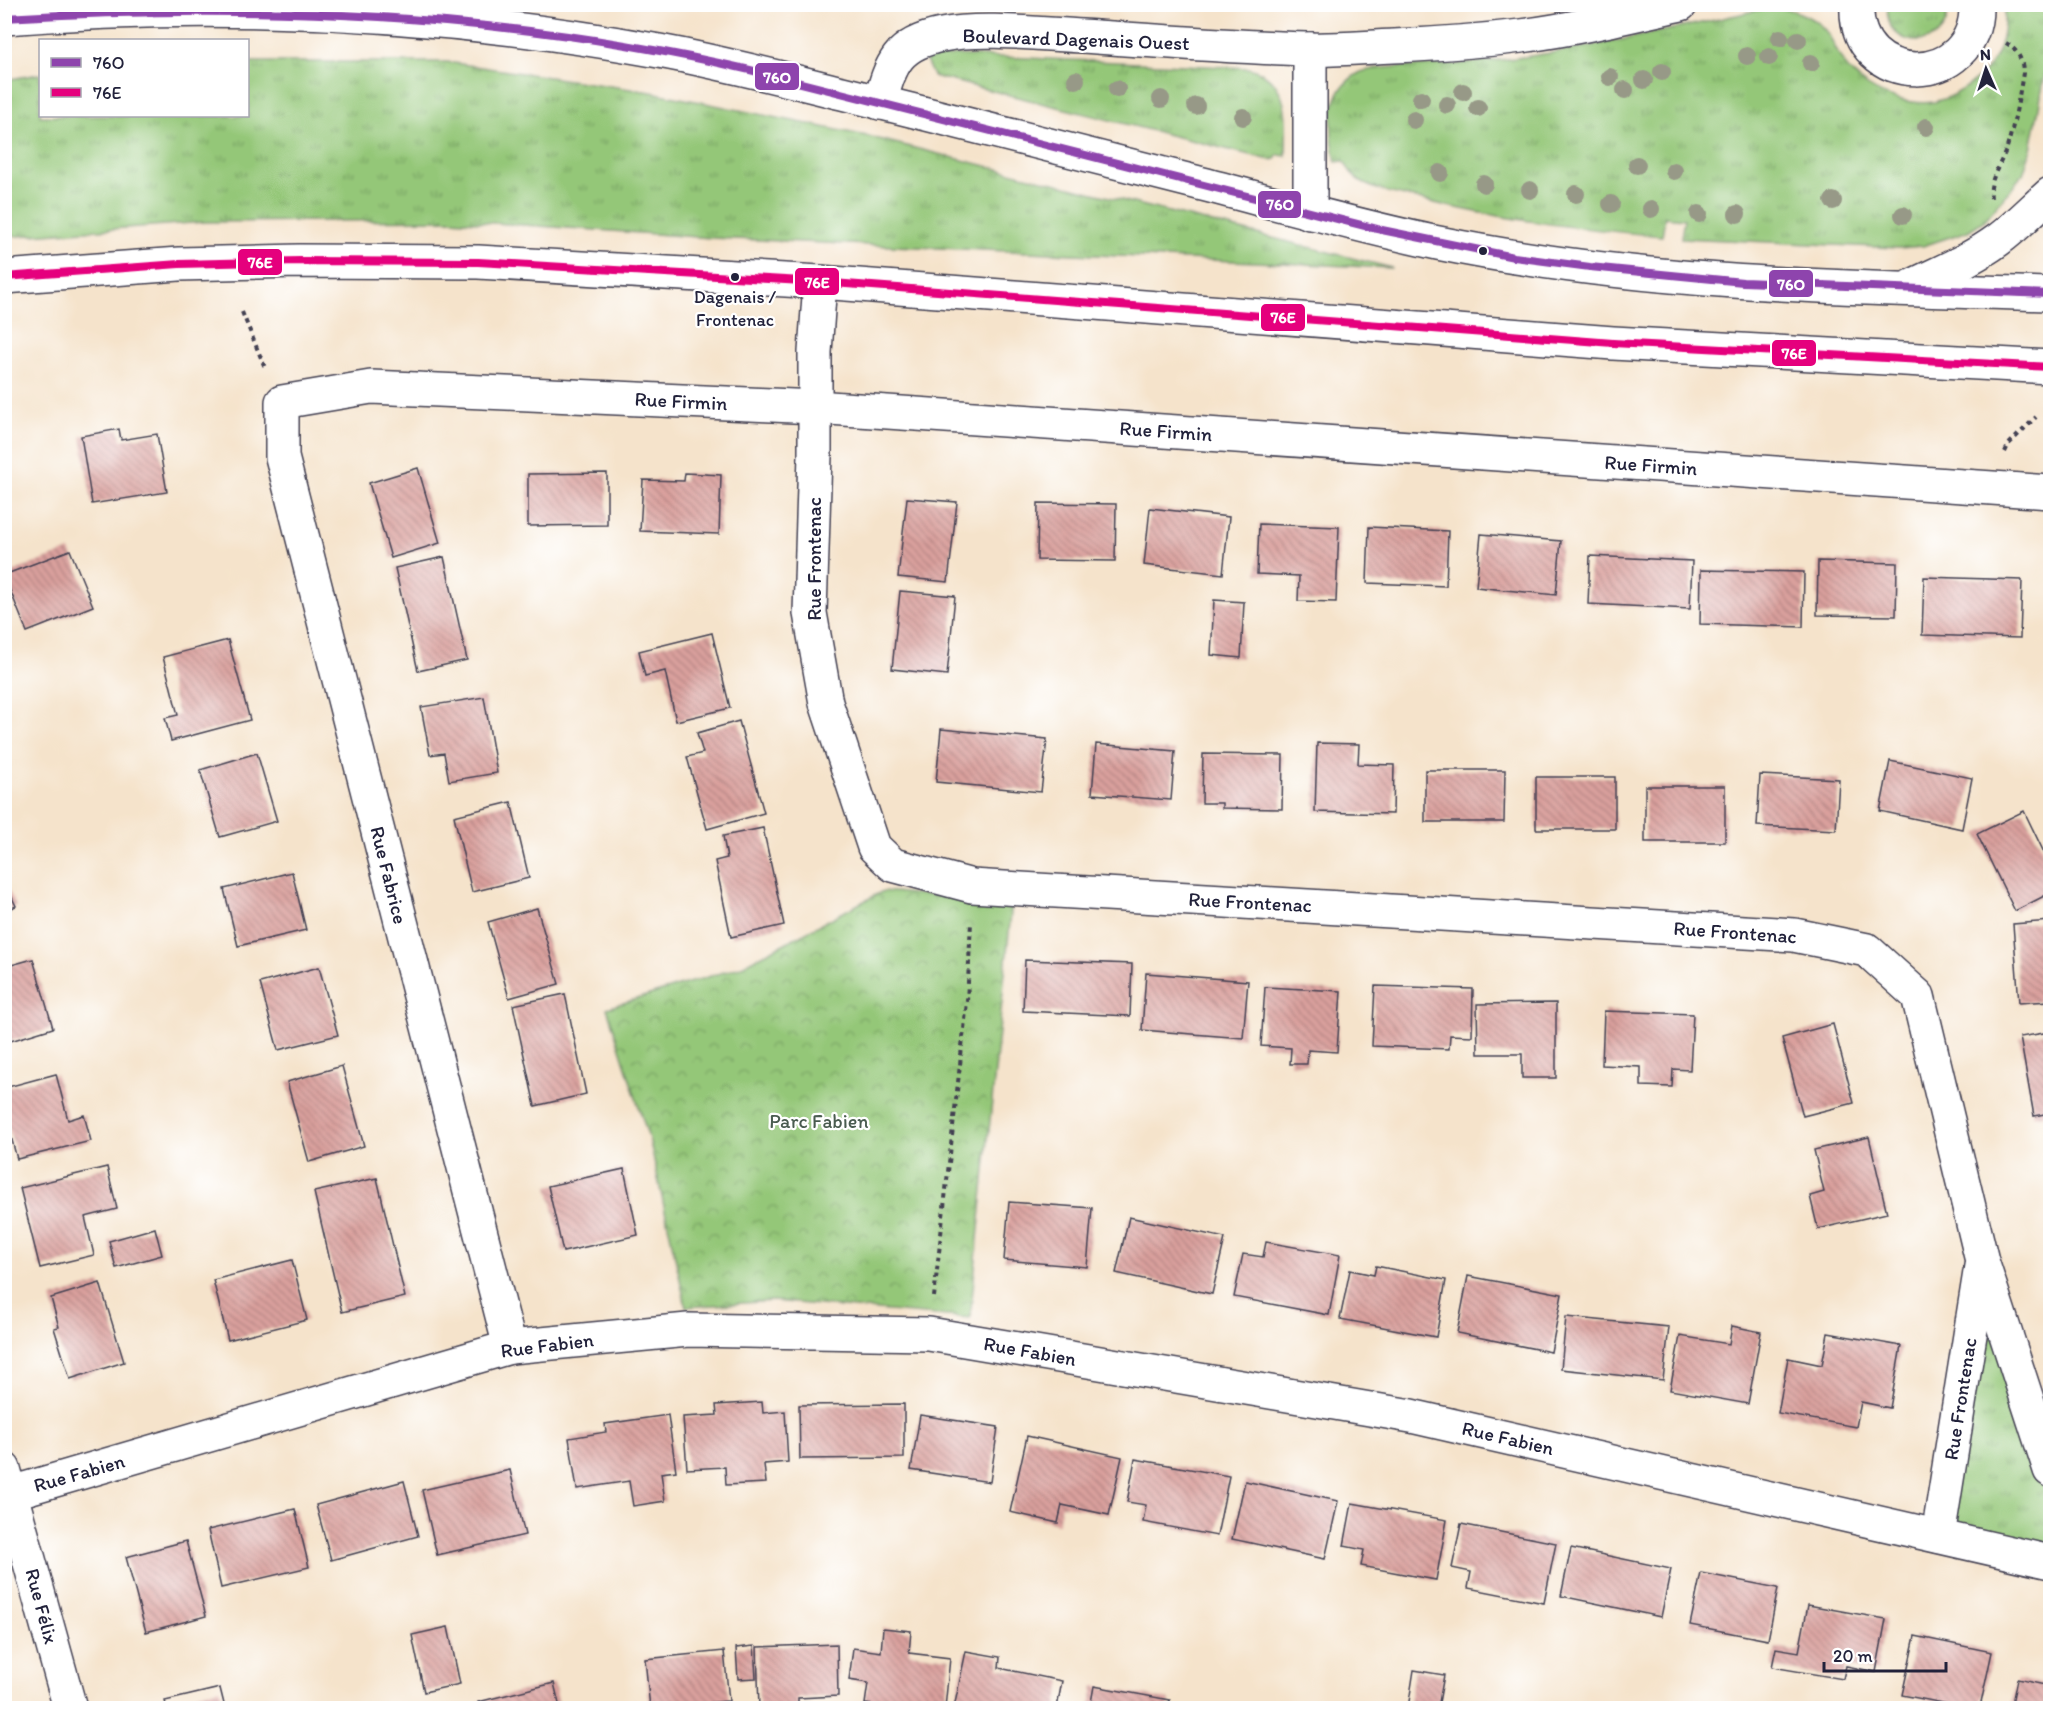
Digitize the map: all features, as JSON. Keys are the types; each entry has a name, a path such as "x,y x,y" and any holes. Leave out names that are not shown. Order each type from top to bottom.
{"street":[{"name":"Boulevard Dagenais Ouest","path":"880,103 887,76 900,53 910,46 942,34 976,32 1043,34 1310,49 1437,44 1524,36 1681,4"},
{"path":"1857,4 1857,22 1869,47 1890,64 1907,69 1925,69 1950,59 1964,47 1975,15"},
{"path":"4,18 127,12 318,13 454,23 555,34 664,52 880,103 1310,213 1439,243 1552,263 1667,276 2050,294"},
{"path":"1310,49 1310,213"},
{"path":"1906,289 1986,249 2012,230 2025,215 2050,194"},
{"path":"4,277 179,264 299,261 420,260 562,266 820,282 1613,343 2050,367"},
{"name":"Rue Frontenac","path":"820,282 815,352 810,613 826,703 874,847 892,865 972,886 1794,934 1867,950 1917,996 1982,1261 2050,1470"},
{"name":"Rue Firmin","path":"282,402 370,387 815,407 2050,492"},
{"name":"Rue Fabrice","path":"282,402 282,457 510,1347"},
{"name":"Rue Frontenac","path":"1938,1536 1982,1261"},
{"name":"Rue Fabien","path":"8,1481 510,1347 688,1330 929,1334 1411,1416 2050,1562"},
{"name":"Rue Félix","path":"8,1481 70,1708"}],"path":[{"path":"1975,15 2010,45 2023,64 2021,86 2008,145 1994,175 1990,190 1992,202"},
{"path":"242,312 282,402"},
{"path":"929,1334 967,1002 972,886"}],"green space":[{"path":"1888,5 1947,5 1946,21 1940,32 1930,39 1918,41 1905,39 1895,32 1889,21"},
{"path":"2005,5 2050,5 2050,49 2031,149 2023,174 1985,220 1968,231 1923,246 1899,248 1681,238 1684,219 1665,217 1662,236 1542,223 1452,207 1383,191 1358,180 1344,161 1336,162 1332,137 1332,112 1335,101 1340,90 1348,81 1359,73 1378,68 1516,58 1598,45 1756,10 1775,8 1799,13 1811,18 1821,26 1848,69 1867,86 1898,99 1929,103 1944,99 1965,88 1990,65 2001,40"},
{"path":"957,55 1249,68 1263,74 1280,92 1286,116 1286,156 1278,155 1275,159 1270,160 933,76 926,61"},
{"path":"249,62 447,62 651,92 867,136 1392,268 712,238 450,220 205,222 5,237 5,80 39,74 39,117 249,117"},
{"name":"Parc Fabien","path":"883,891 1012,903 970,1318 773,1301 686,1307 650,1142 607,1008 740,967"},
{"path":"1982,1261 2050,1470 2050,1562 1938,1536"}],"building":[{"path":"119,429 121,440 157,434 167,492 92,504 81,436"},
{"path":"418,468 440,543 391,558 369,483"},
{"path":"607,473 607,525 528,526 528,474"},
{"path":"685,473 721,475 719,534 640,531 643,480 684,481"},
{"path":"907,498 957,502 948,582 898,577"},
{"path":"1038,503 1116,504 1115,561 1037,560"},
{"path":"1150,508 1229,517 1223,574 1144,565"},
{"path":"1259,524 1339,527 1336,602 1298,601 1299,576 1257,574"},
{"path":"1369,527 1448,531 1446,586 1367,583"},
{"path":"1481,534 1561,541 1556,595 1476,587"},
{"path":"70,550 93,606 27,632 4,575"},
{"path":"1590,556 1692,561 1690,609 1588,604"},
{"path":"444,557 467,660 418,671 395,568"},
{"path":"1818,561 1897,563 1896,616 1817,615"},
{"path":"1701,570 1804,572 1803,627 1700,624"},
{"path":"1924,577 2022,580 2020,638 1922,635"},
{"path":"900,591 955,596 947,675 892,669"},
{"path":"1214,600 1244,602 1241,658 1211,655"},
{"path":"712,633 730,708 676,721 665,671 645,676 639,651"},
{"path":"228,640 250,720 171,741 165,718 178,715 163,657"},
{"path":"484,697 497,773 449,781 444,753 430,755 421,707"},
{"path":"739,721 764,813 707,829 687,757 703,753 697,733"},
{"path":"941,729 1047,739 1041,792 936,782"},
{"path":"1317,743 1359,744 1358,764 1394,765 1393,814 1315,812"},
{"path":"1096,744 1175,751 1171,800 1092,794"},
{"path":"257,753 277,821 220,837 200,770"},
{"path":"1203,754 1283,755 1282,809 1222,808 1222,803 1202,803"},
{"path":"1890,761 1972,778 1962,829 1880,811"},
{"path":"1425,770 1505,770 1504,822 1425,822"},
{"path":"1760,775 1839,779 1836,830 1757,826"},
{"path":"1536,777 1615,777 1615,829 1536,829"},
{"path":"1645,786 1725,786 1725,842 1645,842"},
{"path":"511,802 529,878 472,892 454,816"},
{"path":"2024,811 2050,865 2050,893 2015,911 1977,834"},
{"path":"763,828 784,925 731,937 715,861 727,858 723,836"},
{"path":"292,872 306,930 238,946 224,889"},
{"path":"4,881 16,906 4,912"},
{"path":"537,908 559,984 509,998 488,922"},
{"path":"2050,921 2050,1001 2019,1003 2013,924"},
{"path":"33,959 53,1028 4,1043 4,967"},
{"path":"1025,960 1132,964 1130,1016 1023,1011"},
{"path":"319,967 338,1035 278,1050 260,983"},
{"path":"1146,973 1248,981 1243,1038 1142,1030"},
{"path":"1375,986 1473,989 1472,1036 1450,1035 1449,1049 1372,1046"},
{"path":"1265,987 1341,991 1337,1052 1308,1050 1307,1064 1290,1064 1291,1048 1261,1046"},
{"path":"565,994 586,1094 535,1106 513,1005"},
{"path":"1556,1003 1556,1078 1522,1078 1522,1054 1478,1054 1477,1004"},
{"path":"1604,1011 1693,1014 1690,1070 1673,1069 1672,1087 1641,1086 1641,1067 1602,1065"},
{"path":"1833,1024 1854,1103 1803,1116 1782,1038"},
{"path":"2050,1032 2050,1113 2034,1116 2020,1037"},
{"path":"342,1066 364,1146 309,1162 287,1082"},
{"path":"56,1074 68,1120 84,1115 91,1141 17,1159 4,1110 4,1088"},
{"path":"1869,1137 1887,1213 1818,1229 1810,1196 1824,1192 1814,1150"},
{"path":"107,1167 117,1209 85,1217 94,1255 40,1268 20,1188"},
{"path":"624,1169 638,1235 563,1252 548,1186"},
{"path":"377,1178 405,1297 342,1312 314,1192"},
{"path":"1009,1202 1092,1208 1087,1267 1004,1260"},
{"path":"1129,1217 1225,1238 1212,1294 1116,1273"},
{"path":"155,1228 162,1255 116,1268 109,1241"},
{"path":"1266,1242 1340,1255 1329,1315 1234,1297 1243,1254 1263,1257"},
{"path":"292,1260 307,1320 228,1340 213,1280"},
{"path":"1376,1266 1446,1280 1436,1337 1340,1319 1350,1270 1374,1275"},
{"path":"1468,1276 1562,1294 1551,1352 1457,1333"},
{"path":"100,1283 124,1362 70,1379 54,1328 59,1327 51,1298"},
{"path":"1566,1317 1669,1327 1663,1380 1561,1369"},
{"path":"1732,1326 1761,1332 1748,1404 1670,1390 1680,1336 1729,1344"},
{"path":"1828,1333 1901,1346 1890,1408 1861,1402 1856,1427 1778,1413 1788,1358 1822,1365"},
{"path":"762,1402 763,1413 785,1411 788,1462 764,1464 766,1483 726,1485 725,1467 687,1469 683,1417 717,1415 716,1405"},
{"path":"904,1404 904,1458 800,1459 799,1405"},
{"path":"668,1415 676,1471 661,1473 665,1501 633,1506 629,1481 577,1489 569,1438 606,1432 605,1424"},
{"path":"920,1415 998,1427 990,1482 911,1470"},
{"path":"1027,1436 1122,1457 1109,1515 1062,1505 1058,1523 1010,1512"},
{"path":"1135,1459 1229,1476 1217,1536 1143,1522 1146,1505 1127,1502"},
{"path":"510,1470 525,1535 437,1555 422,1490"},
{"path":"404,1481 418,1536 331,1560 316,1505"},
{"path":"1245,1481 1338,1501 1325,1559 1232,1539"},
{"path":"1352,1503 1447,1520 1436,1580 1361,1566 1364,1550 1344,1546"},
{"path":"295,1509 309,1567 221,1588 208,1530"},
{"path":"1461,1524 1556,1543 1544,1603 1468,1588 1471,1572 1452,1568"},
{"path":"186,1541 206,1616 146,1632 126,1557"},
{"path":"1571,1548 1671,1569 1661,1617 1561,1596"},
{"path":"1701,1573 1778,1588 1768,1640 1690,1625"},
{"path":"1808,1605 1886,1619 1876,1672 1846,1666 1843,1679 1772,1667 1776,1648 1799,1652"},
{"path":"448,1627 460,1684 424,1692 412,1635"},
{"path":"883,1628 911,1631 909,1653 950,1658 945,1708 902,1708 865,1704 868,1683 849,1680 853,1648 881,1652"},
{"path":"1915,1636 1992,1652 1980,1708 1968,1708 1902,1695"},
{"path":"837,1644 838,1696 798,1698 798,1708 759,1708 757,1647"},
{"path":"754,1646 756,1678 738,1679 736,1648"},
{"path":"724,1651 729,1701 650,1708 645,1659"},
{"path":"966,1651 1000,1657 999,1668 1062,1681 1057,1708 954,1708"},
{"path":"1414,1670 1444,1675 1438,1708 1408,1708"},
{"path":"2017,1679 2050,1686 2050,1708 2011,1708"},
{"path":"554,1683 560,1708 480,1708 478,1702"},
{"path":"1094,1686 1170,1700 1168,1708 1090,1708"},
{"path":"220,1688 225,1708 167,1708 165,1701"}],"transit line":[{"name":"76O","path":"4,18 192,12 286,13 380,17 566,36 658,51 750,70 1377,229 1514,257 1743,282 2050,294"},
{"name":"76E","path":"4,277 179,264 299,261 478,262 820,282 1613,343 2050,367"}],"place":[{"name":"Dagenais / Frontenac","path":"735,277"}]}
